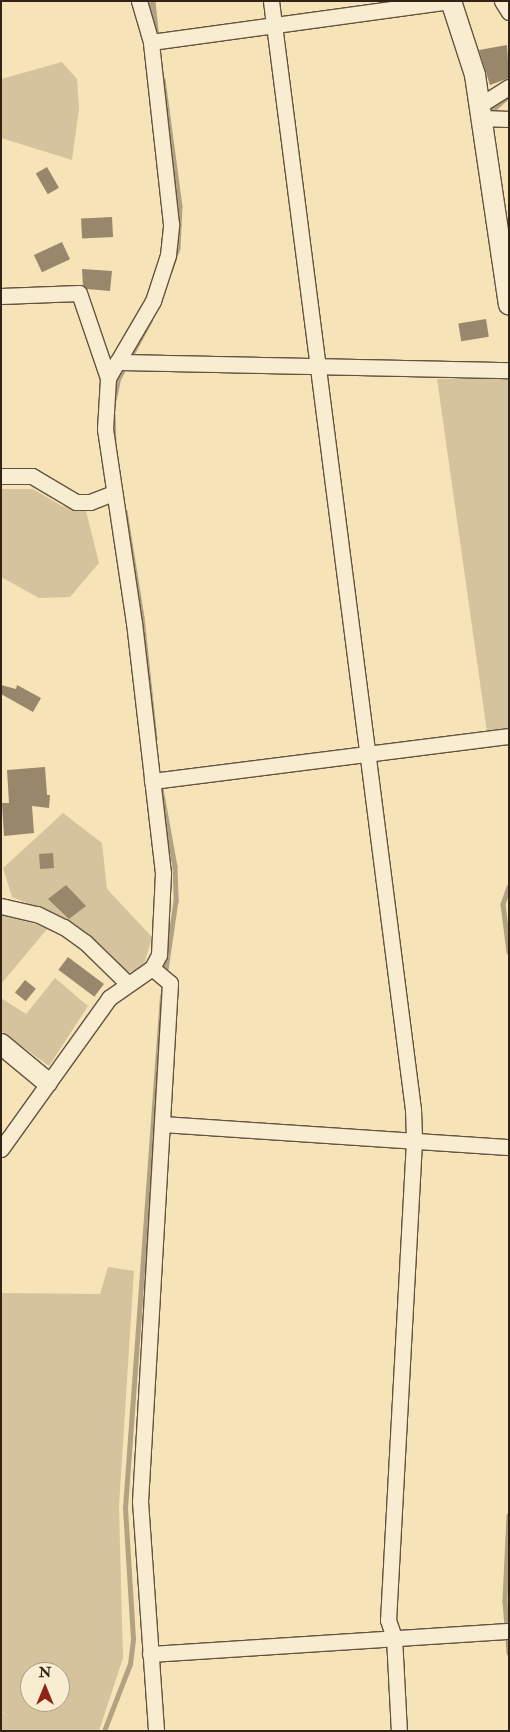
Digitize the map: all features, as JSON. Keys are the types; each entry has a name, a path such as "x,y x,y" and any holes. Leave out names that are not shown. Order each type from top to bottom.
{"street":[{"path":"108,378 153,300 168,255 171,224 151,42 139,1"},
{"path":"271,1 412,1099 414,1141 392,1511 388,1620 394,1638 399,1731"},
{"path":"151,42 451,1 467,44 502,204 509,305"},
{"path":"502,1 509,12"},
{"path":"481,112 509,87"},
{"path":"481,112 509,119"},
{"path":"1,296 79,293 108,378 105,429 113,493 134,623 163,873 159,955 152,968 109,998 47,1082 1,1149"},
{"path":"117,362 509,370"},
{"path":"1,476 32,476 76,502 90,502 113,493"},
{"path":"152,781 509,736"},
{"path":"1,906 36,914 64,927 85,942 128,984"},
{"path":"152,968 170,983 140,1501 156,1731"},
{"path":"1,1044 47,1082"},
{"path":"162,1124 509,1147"},
{"path":"150,1654 509,1631"}],"shaded area":[{"path":"62,62 77,79 79,108 72,160 1,138 1,79"},
{"path":"509,377 509,728 487,732 437,379"},
{"path":"1,489 33,489 62,506 86,511 99,563 70,597 39,598 1,577"},
{"path":"63,813 102,843 107,889 152,937 143,969 124,973 74,923 12,897 3,868"},
{"path":"1,914 48,928 1,984"},
{"path":"55,978 88,1006 49,1066 1,1031 1,998 26,1014"},
{"path":"108,1267 134,1271 119,1506 123,1658 99,1731 1,1731 1,1712 8,1716 1,1711 1,1293 100,1294"}],"building":[{"path":"507,45 509,78 490,85 479,50"},
{"path":"47,167 59,188 48,194 36,174"},
{"path":"112,217 113,237 82,239 81,219"},
{"path":"62,242 70,259 42,272 34,255"},
{"path":"82,269 112,271 110,291 87,289 83,285"},
{"path":"486,319 489,337 461,341 458,323"},
{"path":"1,685 16,689 17,685 41,698 33,712 1,694"},
{"path":"45,767 47,795 50,795 49,808 32,806 34,833 4,836 2,803 9,803 7,770"},
{"path":"53,853 54,868 40,869 39,854"},
{"path":"66,885 86,906 69,919 48,899"},
{"path":"68,957 104,984 94,997 58,970"},
{"path":"25,980 36,989 26,1001 15,992"}],"waterway":[{"path":"147,1 152,11"},
{"path":"153,1 157,37"},
{"path":"163,79 180,206 178,248 170,271"},
{"path":"491,115 491,111 508,96"},
{"path":"114,399 118,379 150,320"},
{"path":"113,414 114,441"},
{"path":"125,511 142,617 155,738"},
{"path":"160,783 175,866 176,901 165,976"},
{"path":"509,887 503,904 509,952"},
{"path":"104,1731 130,1664 133,1639 125,1508 162,996"},
{"path":"509,1515 505,1601 509,1653"}]}
